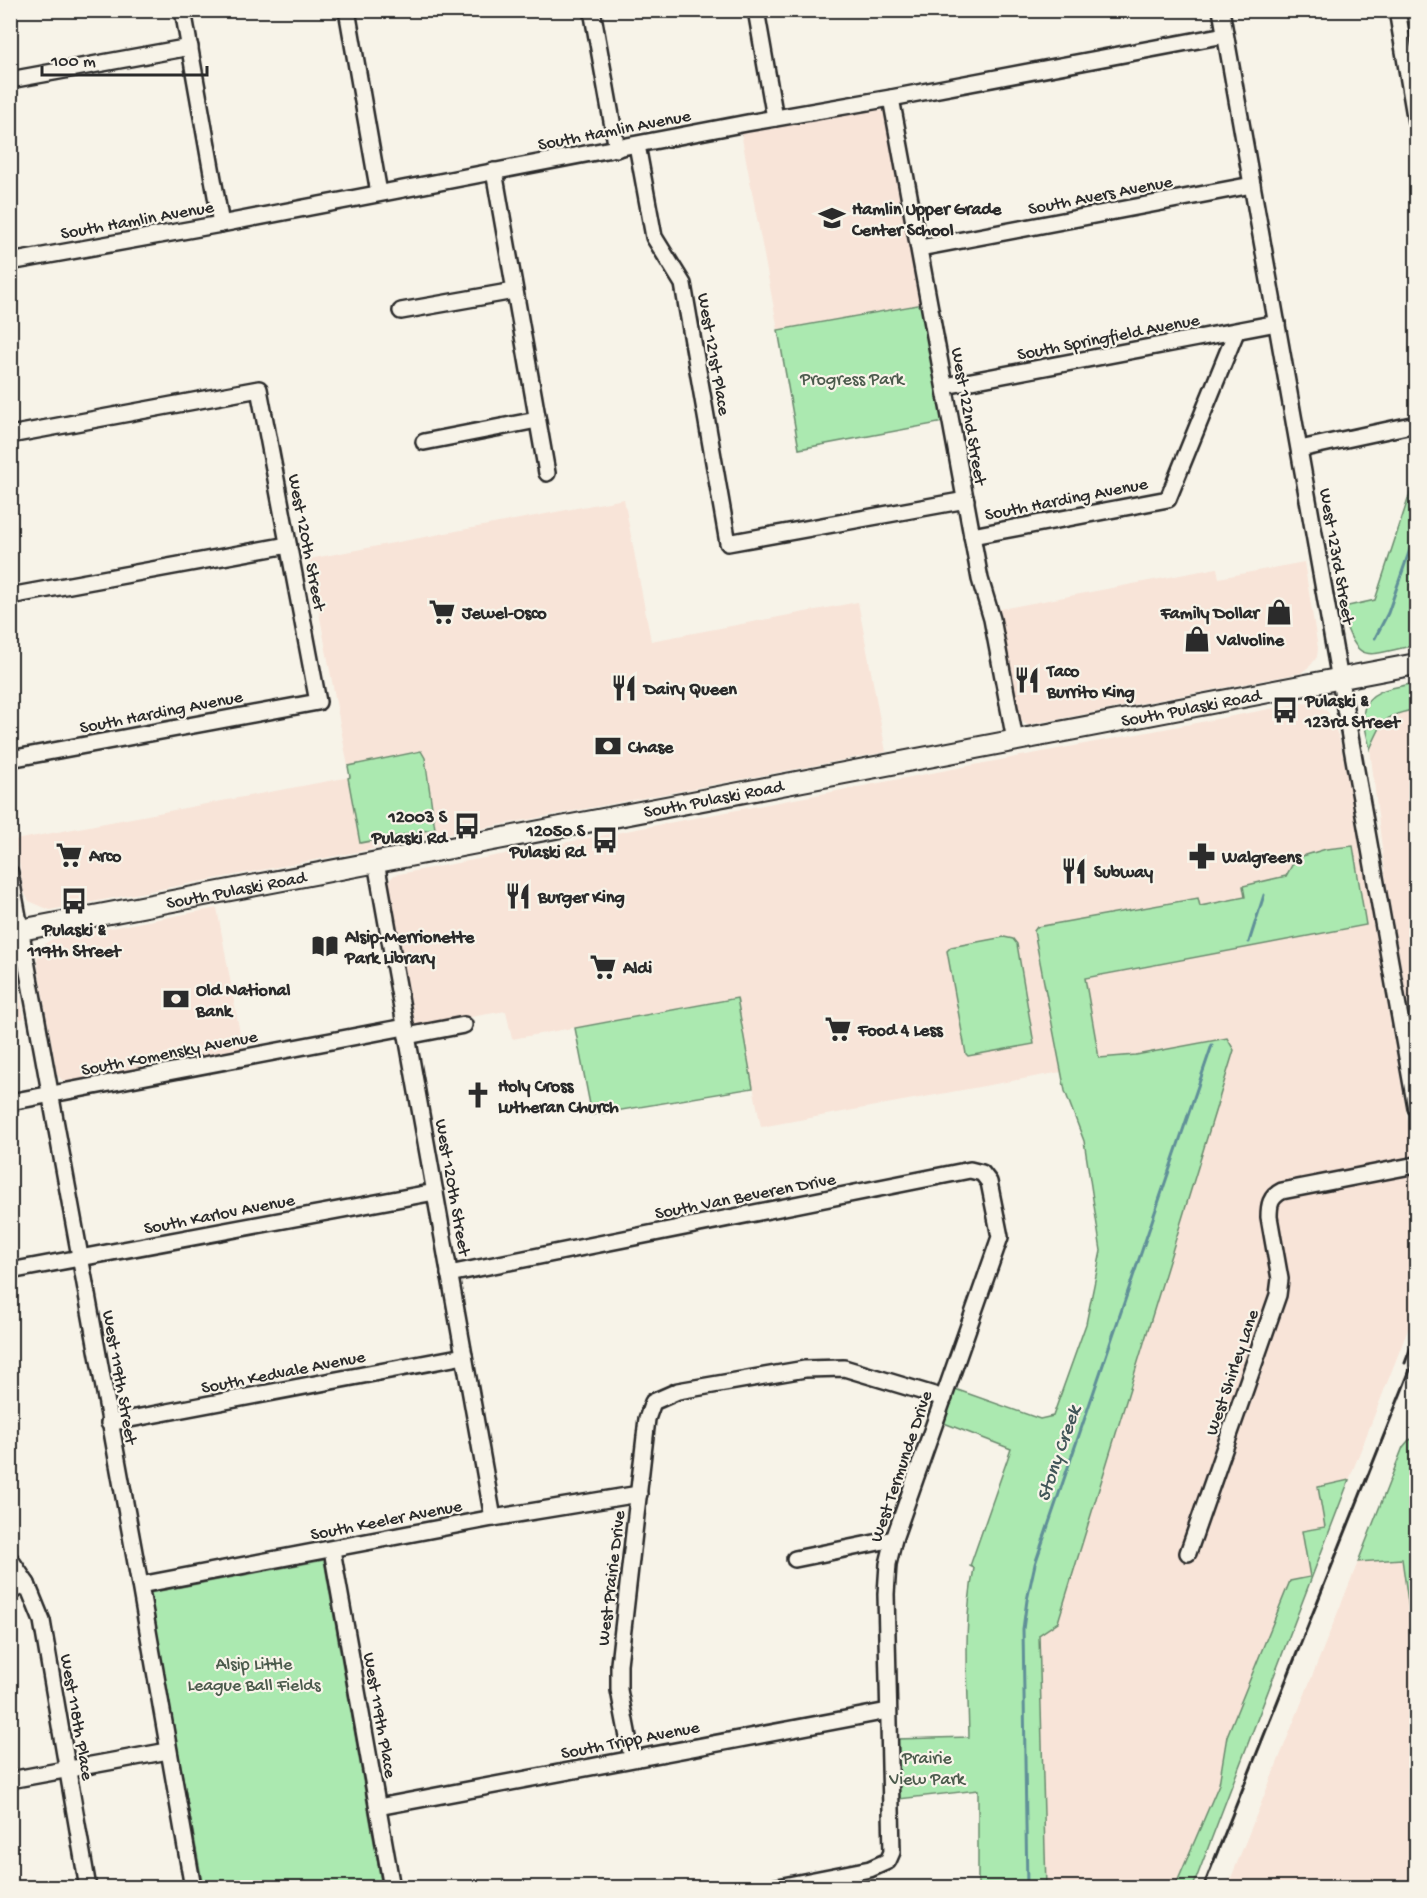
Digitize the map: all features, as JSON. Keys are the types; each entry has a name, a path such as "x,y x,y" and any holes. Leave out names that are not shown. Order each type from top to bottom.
{"main road":[{"name":"South Pulaski Road","path":"16,931 1416,664"}],"street":[{"path":"183,10 221,224"},
{"path":"347,10 379,193"},
{"path":"592,10 617,149"},
{"path":"756,10 776,118"},
{"name":"West 123rd Street","path":"1221,10 1416,1108"},
{"path":"1397,10 1416,122"},
{"name":"South Hamlin Avenue","path":"10,262 1225,35"},
{"path":"10,80 190,47"},
{"name":"West 122nd Street","path":"891,98 980,579 992,619 1015,741"},
{"name":"West 121st Place","path":"637,145 654,237 683,284 728,543"},
{"path":"494,171 546,473"},
{"name":"South Avers Avenue","path":"920,248 1252,185"},
{"path":"401,311 514,291"},
{"name":"South Springfield Avenue","path":"945,386 1277,323"},
{"name":"South Harding Avenue","path":"972,536 1168,499 1236,332"},
{"name":"West 120th Street","path":"10,435 259,389 318,702"},
{"path":"424,442 537,420"},
{"path":"1300,449 1416,424"},
{"name":"South Harding Avenue","path":"728,543 966,500"},
{"path":"10,596 288,545"},
{"name":"South Harding Avenue","path":"10,759 318,702"},
{"name":"West 120th Street","path":"376,862 493,1518"},
{"name":"West 119th Street","path":"10,873 16,931 52,1094 193,1887"},
{"name":"South Komensky Avenue","path":"10,1102 406,1031 464,1025"},
{"name":"West Shirley Lane","path":"1188,1553 1278,1295 1280,1279 1269,1217 1271,1199 1282,1191 1416,1165"},
{"name":"South Van Beveren Drive","path":"449,1274 970,1170 982,1173 989,1182 1000,1237"},
{"name":"South Karlov Avenue","path":"10,1271 435,1192"},
{"name":"West Termunde Drive","path":"773,1887 870,1869 888,1861 892,1852 886,1594 888,1564 894,1539 1000,1237"},
{"name":"South Kedvale Avenue","path":"109,1423 464,1356"},
{"name":"West Prairie Drive","path":"632,1758 619,1690 619,1664 647,1419 653,1402 678,1391 805,1369 844,1368 944,1398"},
{"name":"South Keeler Avenue","path":"140,1585 493,1518 639,1494"},
{"path":"795,1559 894,1539"},
{"name":"West 119th Place","path":"332,1550 393,1887"},
{"name":"West 118th Place","path":"10,1559 27,1584 42,1621 88,1887"},
{"path":"10,1592 27,1584"},
{"name":"South Tripp Avenue","path":"378,1807 888,1711"},
{"path":"10,1780 168,1751"}],"shaded area":[{"name":"Hamlin Upper Grade Center School","path":"877,108 884,110 888,115 923,304 778,330 741,133"},
{"path":"624,499 651,641 858,602 886,752 50,910 29,901 24,892 15,840 350,777 309,559"},
{"path":"1304,562 1318,648 1317,657 1301,673 1027,725 1018,719 1003,629 996,610 1217,568 1219,578"},
{"path":"1301,703 1317,704 1328,712 1339,738 1346,770 1416,1167 1416,1309 1349,1480 1318,1487 1325,1527 1302,1531 1311,1578 1290,1582 1227,1736 1219,1784 1175,1887 1046,1887 1039,1635 1058,1621 1234,1050 1099,1058 1085,978 1365,925 1353,847 1326,849 1296,858 1286,876 1244,886 1245,897 1200,906 1198,898 1037,927 1034,931 1061,1072 761,1127 736,998 512,1039 506,1011 411,1027 387,890 389,881 394,875"},
{"path":"1416,709 1416,1053 1386,881 1370,749 1382,722 1393,715"},
{"path":"217,908 243,1050 69,1082 62,1080 57,1075 37,962 43,945 52,939"},
{"path":"10,961 15,968 24,1018 11,1021"},
{"path":"1402,1559 1416,1659 1416,1887 1227,1888 1358,1562"}],"green space":[{"name":"Progress Park","path":"923,304 944,422 799,449 778,330"},
{"path":"1416,475 1416,595 1411,610 1413,623 1416,623 1416,645 1373,654 1365,653 1358,649 1352,640 1339,608 1375,600"},
{"path":"1416,683 1416,709 1397,714 1386,720 1370,749 1364,710 1371,697 1385,690"},
{"path":"421,751 425,758 435,829 360,843 348,778 350,777 348,766"},
{"name":"Prairie View Park","path":"1353,846 1366,925 1085,978 1099,1058 1136,1055 1227,1038 1234,1050 1058,1622 1039,1635 1046,1887 978,1887 978,1790 899,1799 897,1739 969,1737 967,1631 974,1568 970,1566 1011,1449 944,1423 955,1389 1040,1419 1053,1416 1086,1324 1101,1251 1084,1141 1065,1091 1034,931 1037,927 1198,898 1200,906 1245,897 1243,886 1286,876 1296,858 1326,849"},
{"path":"1004,937 1013,939 1017,944 1034,1044 968,1056 947,951 951,947"},
{"path":"737,998 753,1088 592,1115 575,1028"},
{"path":"1416,1438 1416,1659 1402,1559 1358,1562 1403,1447 1409,1440"},
{"path":"1349,1480 1193,1887 1175,1887 1219,1784 1227,1736 1290,1581 1310,1577 1302,1531 1325,1527 1318,1487"},
{"name":"Alsip Little League Ball Fields","path":"324,1560 382,1887 203,1887 149,1593"}],"waterway":[{"name":"Stony Creek","path":"1375,638 1388,613 1416,532"},
{"name":"Stony Creek","path":"1249,942 1264,895"},
{"name":"Stony Creek","path":"1027,1888 1023,1629 1027,1600 1035,1564 1212,1045"}],"railway":[{"path":"1405,1363 1416,1334"},
{"path":"1203,1888 1416,1355"}],"place":[{"name":"Hamlin Upper Grade Center School","path":"832,218"},
{"name":"Jewel-Osco","path":"442,612"},
{"name":"Family Dollar","path":"1279,612"},
{"name":"Valvoline","path":"1197,639"},
{"name":"Taco Burrito King","path":"1027,680"},
{"name":"Dairy Queen","path":"624,688"},
{"name":"Pulaski & 123rd Street","path":"1285,710"},
{"name":"Chase","path":"608,746"},
{"name":"12003 S Pulaski Rd","path":"467,826"},
{"name":"12050 S Pulaski Rd","path":"605,840"},
{"name":"Arco","path":"69,855"},
{"name":"Walgreens","path":"1202,856"},
{"name":"Subway","path":"1074,871"},
{"name":"Burger King","path":"518,896"},
{"name":"Pulaski & 119th Street","path":"74,901"},
{"name":"Alsip-Merrionette Park Library","path":"325,946"},
{"name":"Aldi","path":"603,967"},
{"name":"Old National Bank","path":"176,999"},
{"name":"Food 4 Less","path":"838,1029"},
{"name":"Holy Cross Lutheran Church","path":"478,1095"}]}
